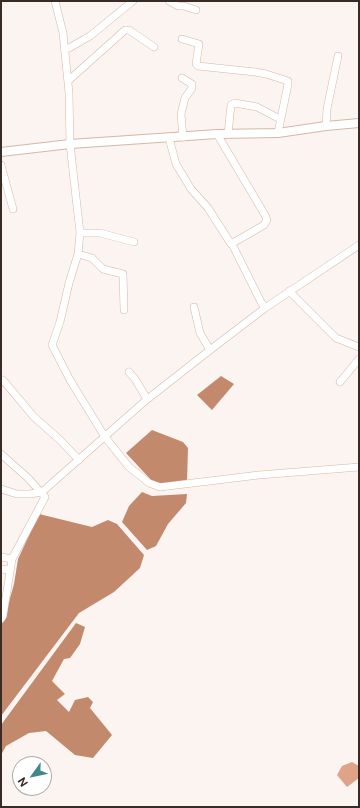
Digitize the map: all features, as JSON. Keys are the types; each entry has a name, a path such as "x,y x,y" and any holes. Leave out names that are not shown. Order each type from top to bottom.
{"street":[{"path":"55,1 63,33 69,93 70,144 80,233 78,254 69,283 60,322 52,345 70,380 105,437 129,467 149,483 160,487 259,475 359,467"},
{"path":"64,49 73,46 90,36 133,1"},
{"path":"169,1 178,6 184,6 196,10"},
{"path":"68,81 125,30 129,30 154,47"},
{"path":"182,39 199,44 196,64 198,66 261,73 288,81 286,98 278,133"},
{"path":"326,126 327,109 338,56"},
{"path":"182,78 192,84 192,88 185,98 181,114 183,137"},
{"path":"228,134 231,105 234,103 257,107 280,119"},
{"path":"1,152 70,144 217,134 278,133 326,126 359,124"},
{"path":"170,138 176,164 191,189 208,208 231,244 264,225 267,220 217,134"},
{"path":"1,165 13,209"},
{"path":"80,233 100,233 134,242"},
{"path":"1,489 17,494 42,492 147,399 265,308 289,291 338,261 359,245"},
{"path":"234,248 265,308"},
{"path":"78,254 92,258 103,269 123,274 124,310"},
{"path":"289,291 336,338 359,347"},
{"path":"194,307 200,333 210,350"},
{"path":"340,382 359,359"},
{"path":"129,372 147,399"},
{"path":"3,380 34,418 59,439 79,460"},
{"path":"1,454 24,474 45,497 12,559 2,617"},
{"path":"1,557 12,559"},
{"path":"1,569 10,570"}],"shaded area":[{"path":"221,376 234,384 212,410 197,395"},
{"path":"152,430 183,442 188,448 187,482 163,485 152,481 126,453"},
{"path":"142,492 152,496 187,494 186,503 168,524 156,546 147,550 122,522 129,506"},
{"path":"39,514 92,527 108,520 117,524 144,555 140,568 114,592 79,613 1,716 1,624 5,616 14,584 18,559"},
{"path":"76,623 85,627 80,644 70,658 64,659 52,681 65,694 57,700 69,712 75,700 88,697 93,702 90,708 112,735 93,758 75,755 46,731 29,733 6,746 1,755 1,725"},
{"path":"352,762 359,766 359,778 347,787 337,775 342,766"}]}
